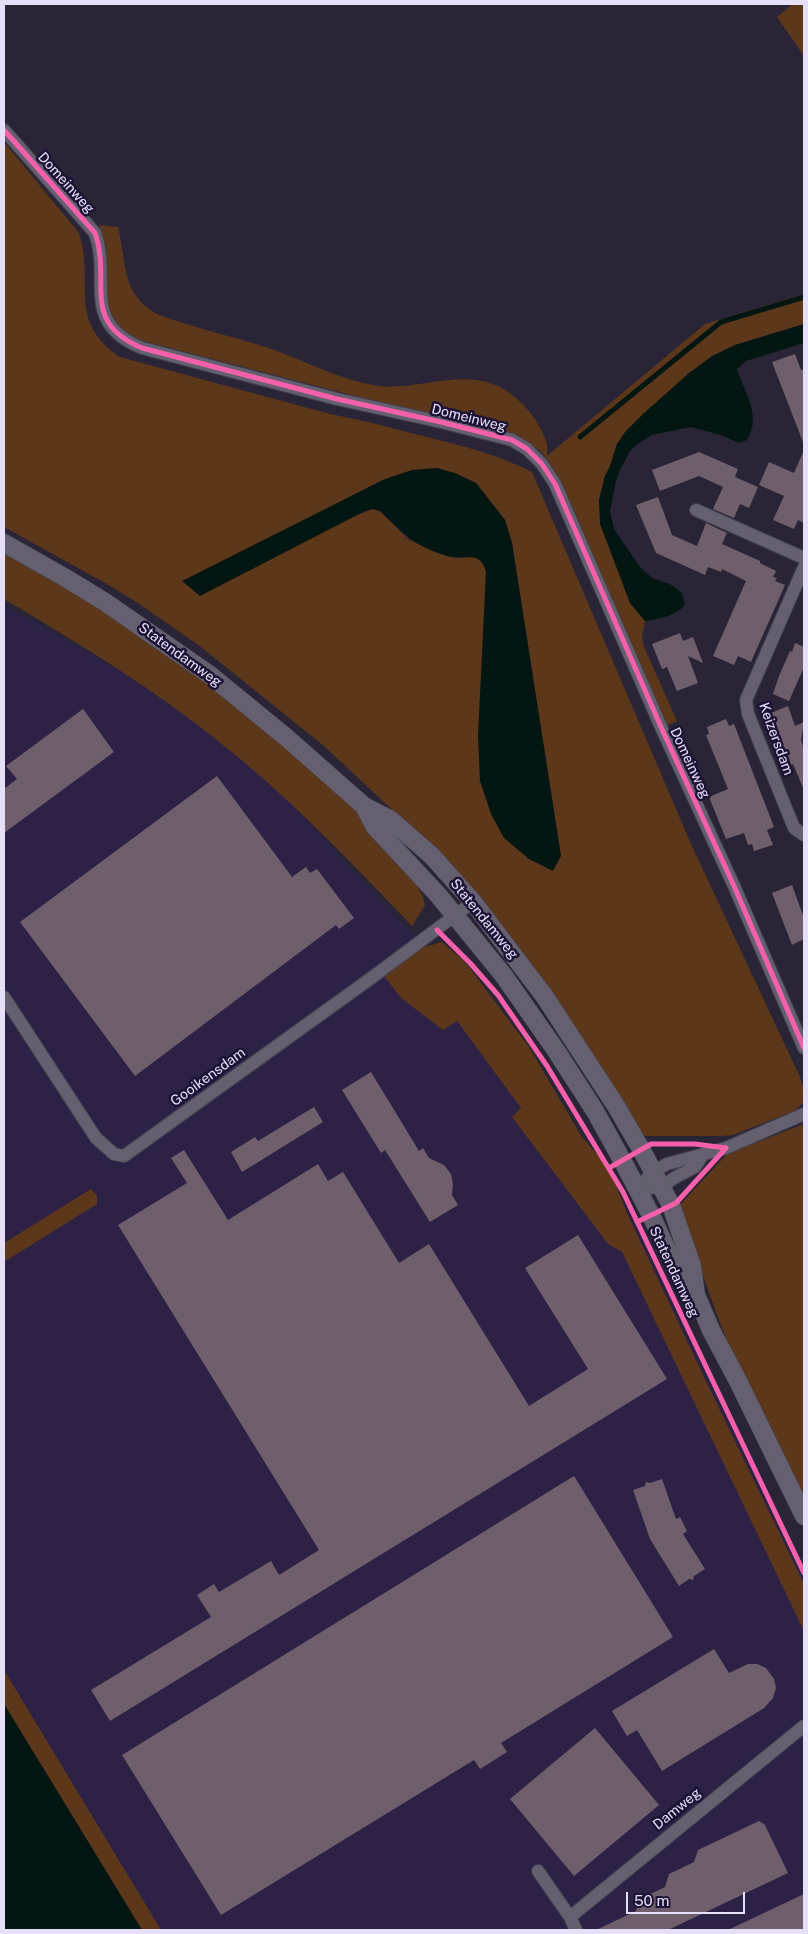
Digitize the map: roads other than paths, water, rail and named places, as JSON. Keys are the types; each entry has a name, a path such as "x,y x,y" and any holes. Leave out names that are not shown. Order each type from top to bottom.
{"main road":[{"name":"Statendamweg","path":"4,543 64,576 105,602 210,676 287,738 364,806 391,820 425,850 473,902 544,997 616,1106 662,1187 671,1206 692,1266 696,1295 711,1330 804,1516"},
{"name":"Statendamweg","path":"364,806 376,827 455,916 504,976 555,1049 594,1111 637,1189 678,1274 696,1295"}],"street":[{"name":"Domeinweg","path":"4,130 95,233 99,244 100,300 103,312 116,332 129,343 337,399 512,440 527,449 542,464 555,484 804,1048"},
{"path":"696,510 804,558"},
{"name":"Keizersdam","path":"804,567 746,700 748,714 794,828 804,835"},
{"name":"Gooikensdam","path":"4,997 96,1138 114,1154 124,1156 473,902"},
{"path":"637,1189 653,1172 667,1164 726,1148 804,1114"},
{"path":"637,1189 662,1187 695,1167 702,1156"},
{"name":"Damweg","path":"570,1917 804,1726"},
{"path":"538,1871 570,1917 576,1930"}],"waterway":[{"path":"580,437 721,322 804,297"}]}
